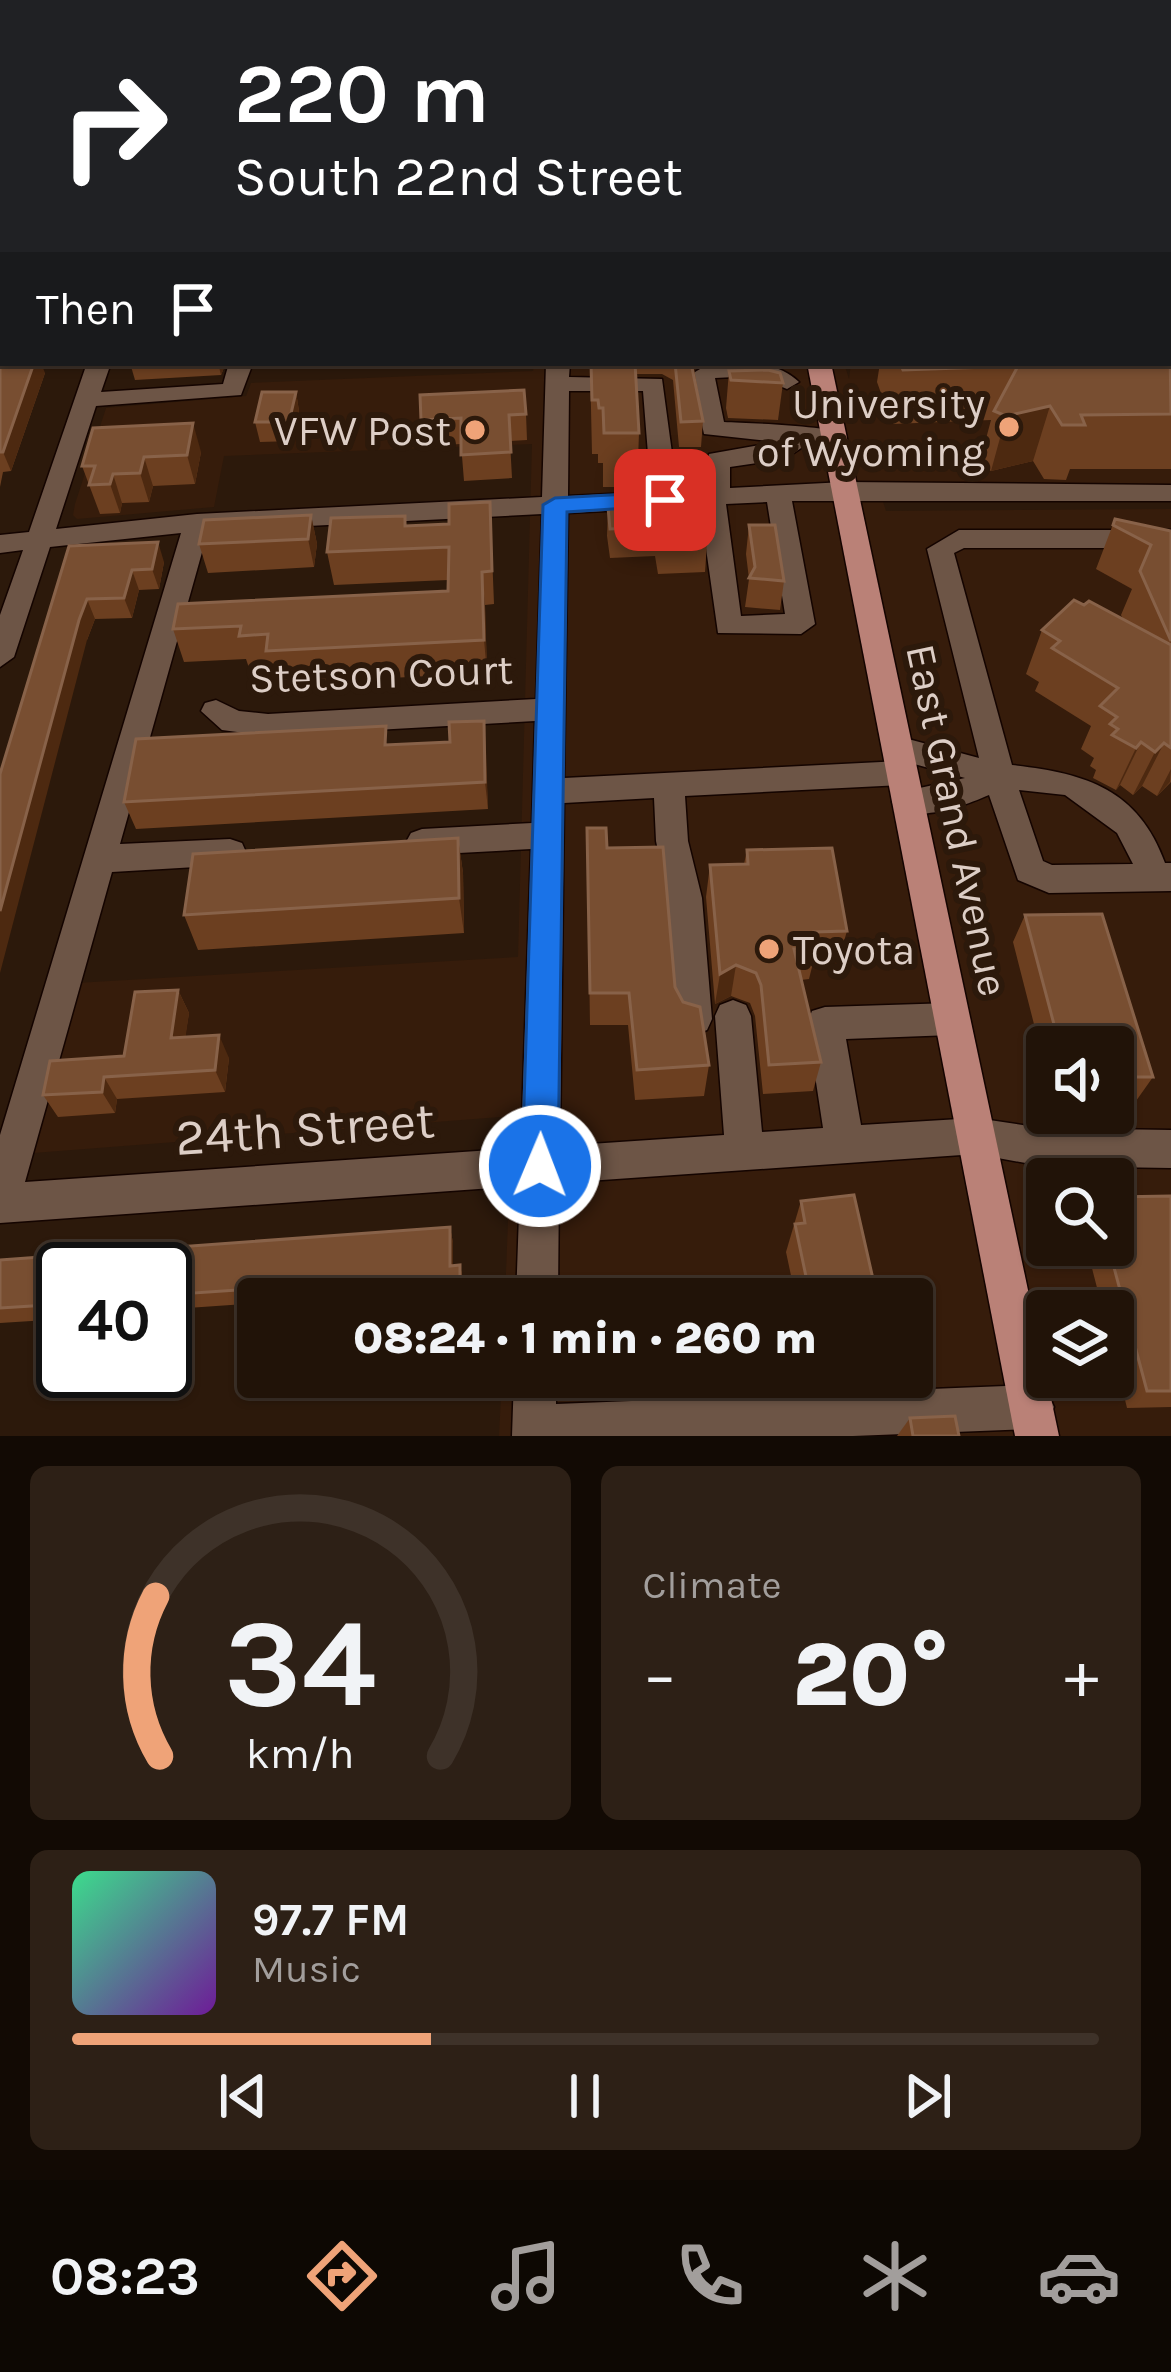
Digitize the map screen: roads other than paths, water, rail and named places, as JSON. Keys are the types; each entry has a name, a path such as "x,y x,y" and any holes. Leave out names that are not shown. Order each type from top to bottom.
{"main road":[{"name":"East Grand Avenue","path":"821,372 1034,1422"}],"street":[{"path":"0,657 98,366"},
{"path":"86,400 233,390 240,366"},
{"path":"787,382 768,370 750,368 722,368 704,375 713,429 783,433 790,444"},
{"path":"714,386 787,382 821,372"},
{"path":"537,1278 558,374 654,384 665,500"},
{"path":"780,504 801,624 728,626 715,504 718,460 776,454 801,437 834,435"},
{"path":"0,544 197,523 665,500 780,504 845,490 1171,493"},
{"path":"1093,493 1110,539"},
{"path":"0,1202 197,523"},
{"path":"1163,877 1049,878 1030,870 1022,858 940,549 959,539 1171,539"},
{"name":"Stetson Court","path":"216,711 232,722 268,725 550,710"},
{"path":"903,774 962,793 1002,776"},
{"path":"548,791 903,774 1002,776 1072,784 1129,824 1163,877"},
{"path":"669,785 672,841 685,898 694,1019"},
{"path":"381,844 548,835"},
{"path":"97,859 263,850"},
{"path":"733,1016 745,1152"},
{"path":"845,1145 825,1024 952,1019"},
{"name":"24th Street","path":"0,1202 976,1136 1042,1147 1171,1149"},
{"path":"535,1398 534,1432 1034,1422"}],"place":[{"name":"University of Wyoming","path":"1009,427"},
{"name":"VFW Post","path":"475,430"},
{"name":"Toyota","path":"769,949"}]}
